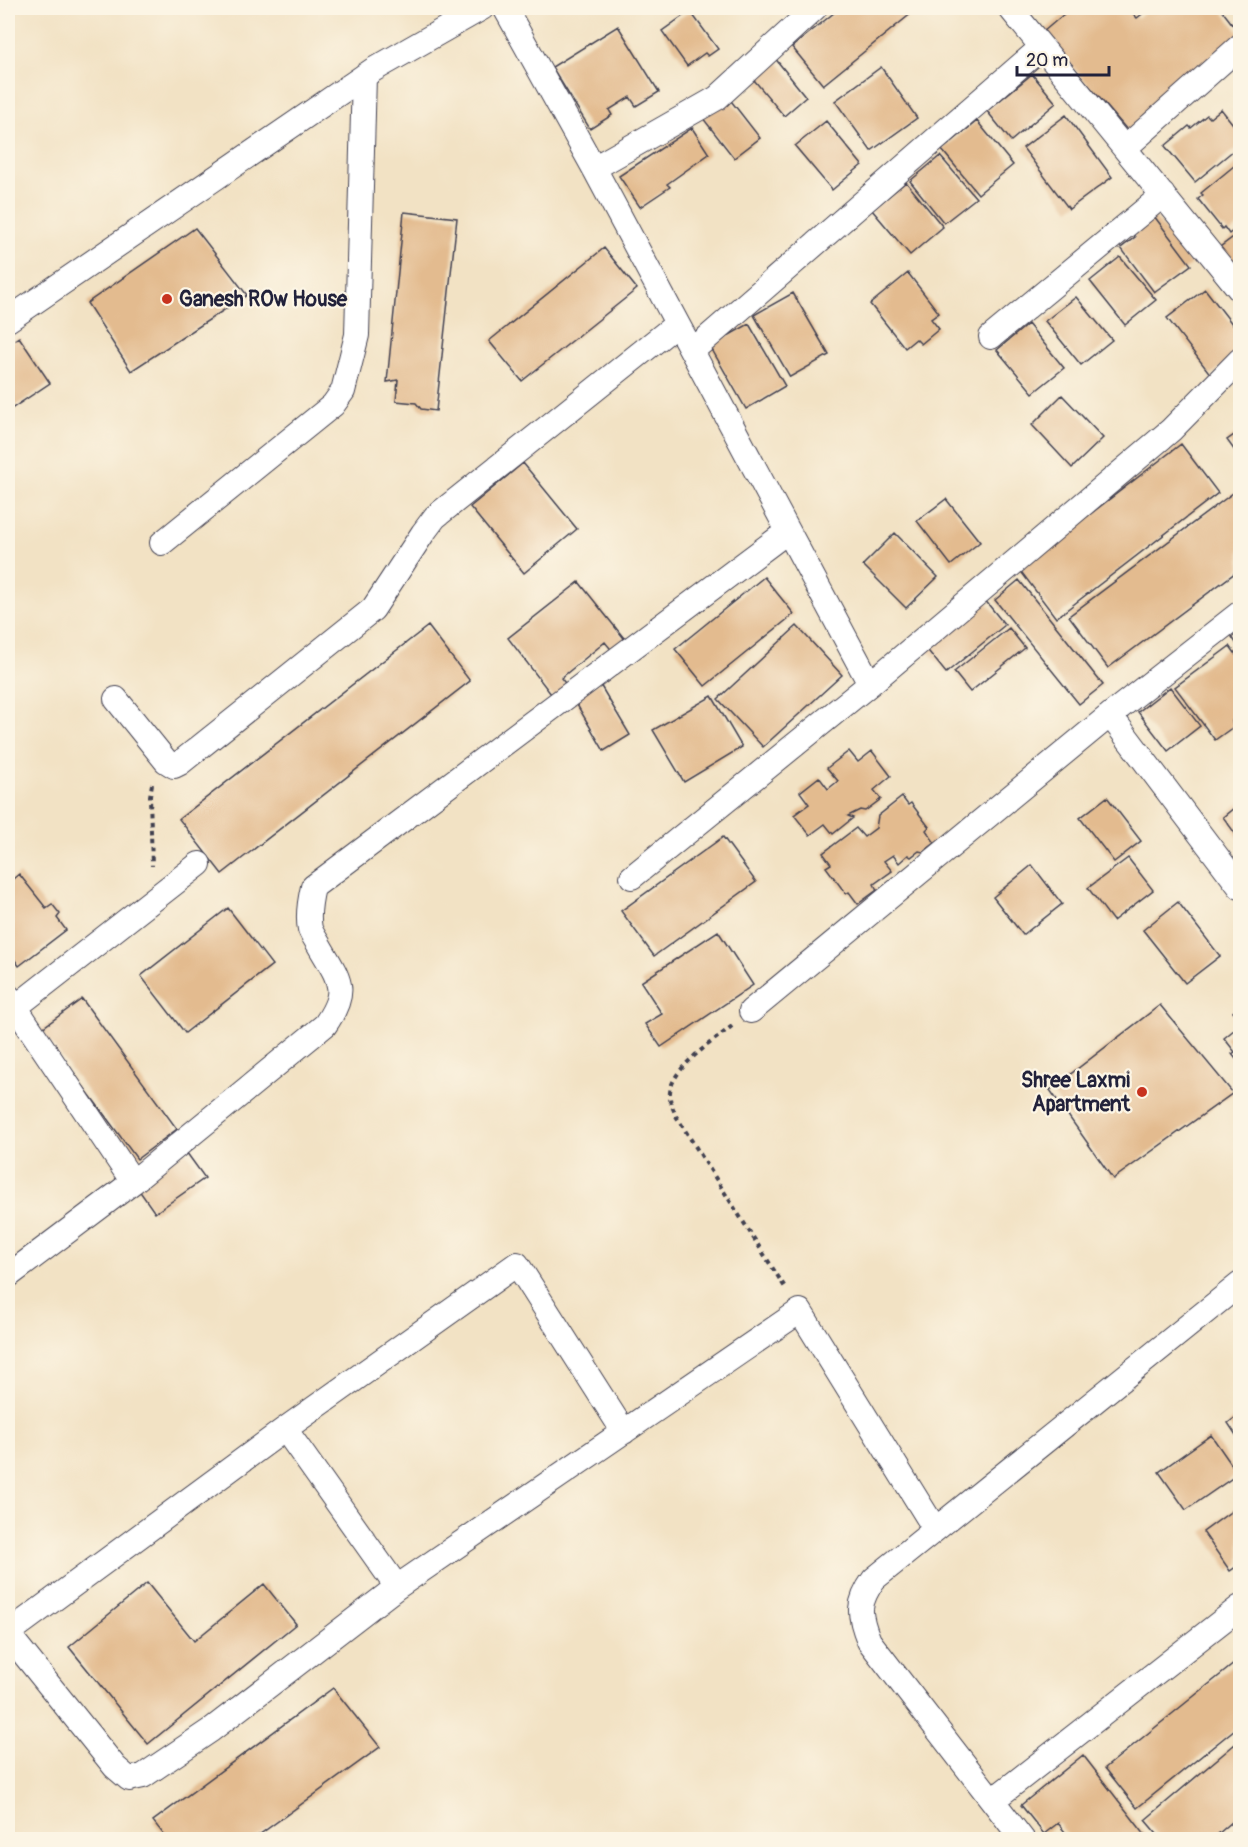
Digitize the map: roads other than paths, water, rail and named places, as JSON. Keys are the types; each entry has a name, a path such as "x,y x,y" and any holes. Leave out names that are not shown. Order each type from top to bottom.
{"street":[{"path":"8,320 364,76 482,8"},
{"path":"505,8 594,168 870,684"},
{"path":"1010,8 1240,290"},
{"path":"594,168 717,98 811,9"},
{"path":"1125,148 1240,46"},
{"path":"692,351 1042,47"},
{"path":"162,543 333,405 343,391 357,335 364,76"},
{"path":"991,337 1163,195"},
{"path":"116,699 170,765 180,763 373,609 435,517 677,324"},
{"path":"632,877 870,684 1170,430 1240,360"},
{"path":"8,1276 133,1182 325,1025 337,1008 340,997 339,983 334,970 310,930 309,911 314,887 788,531"},
{"path":"751,1011 1110,715 1240,613"},
{"path":"1110,715 1240,887"},
{"path":"133,1182 10,1005 199,864"},
{"path":"624,1432 517,1264 285,1429 8,1634 115,1767 129,1779 143,1776 211,1730 397,1587 624,1432 800,1311 935,1529"},
{"path":"1023,1839 869,1641 861,1620 860,1605 864,1592 874,1579 935,1529 1240,1284"},
{"path":"285,1429 397,1587"},
{"path":"993,1800 1240,1607"}],"place":[{"name":"Ganesh ROw House","path":"167,299"},
{"name":"Shree Laxmi Apartment","path":"1142,1092"}]}
